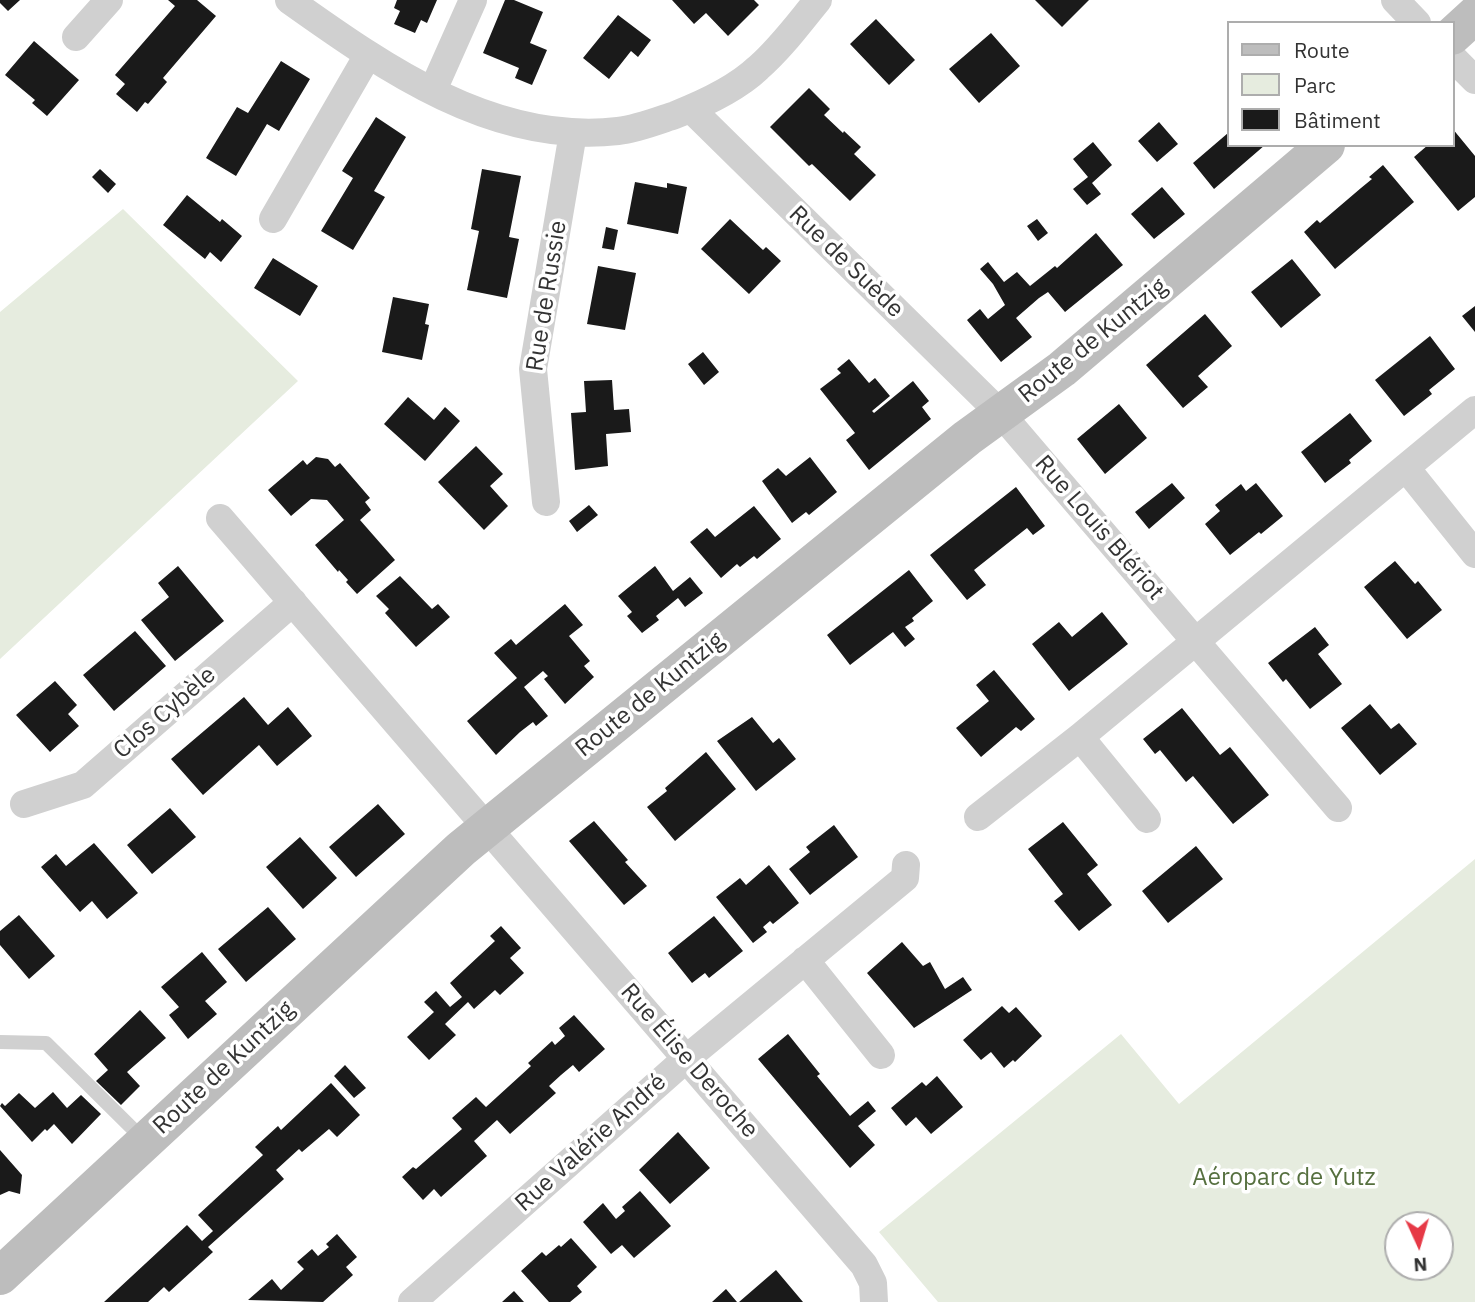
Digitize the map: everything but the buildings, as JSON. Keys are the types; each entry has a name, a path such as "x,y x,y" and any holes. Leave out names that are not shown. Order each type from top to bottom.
{"street":[{"path":"76,37 109,0"},
{"path":"289,0 368,55 480,114 526,127 573,133 621,131 691,109 730,88 756,70 778,49 818,0"},
{"path":"433,90 473,0"},
{"path":"1395,0 1415,21"},
{"path":"1454,34 1475,15"},
{"path":"273,219 368,55"},
{"path":"1454,59 1475,80"},
{"name":"Rue de Suède","path":"691,109 1002,415"},
{"name":"Rue de Russie","path":"546,502 533,369 573,133"},
{"name":"Route de Kuntzig","path":"0,1276 488,827 914,481 1062,369 1324,147"},
{"path":"978,817 1080,737 1475,410"},
{"name":"Rue Louis Blériot","path":"1002,415 1338,808"},
{"path":"1406,468 1475,554"},
{"path":"220,518 488,827"},
{"name":"Clos Cybèle","path":"24,804 83,785 293,602"},
{"path":"1080,737 1147,819"},
{"name":"Rue Élise Deroche","path":"488,827 864,1265 873,1283 874,1302"},
{"name":"Rue Valérie André","path":"412,1302 687,1058 905,878 905,865"},
{"path":"805,960 881,1055"}],"lane":[{"path":"0,1042 46,1043 144,1141"}],"green space":[{"path":"123,209 298,381 0,659 0,312"},
{"name":"Aéroparc de Yutz","path":"1475,859 1475,1302 938,1302 879,1232 1121,1034 1179,1104"}]}
